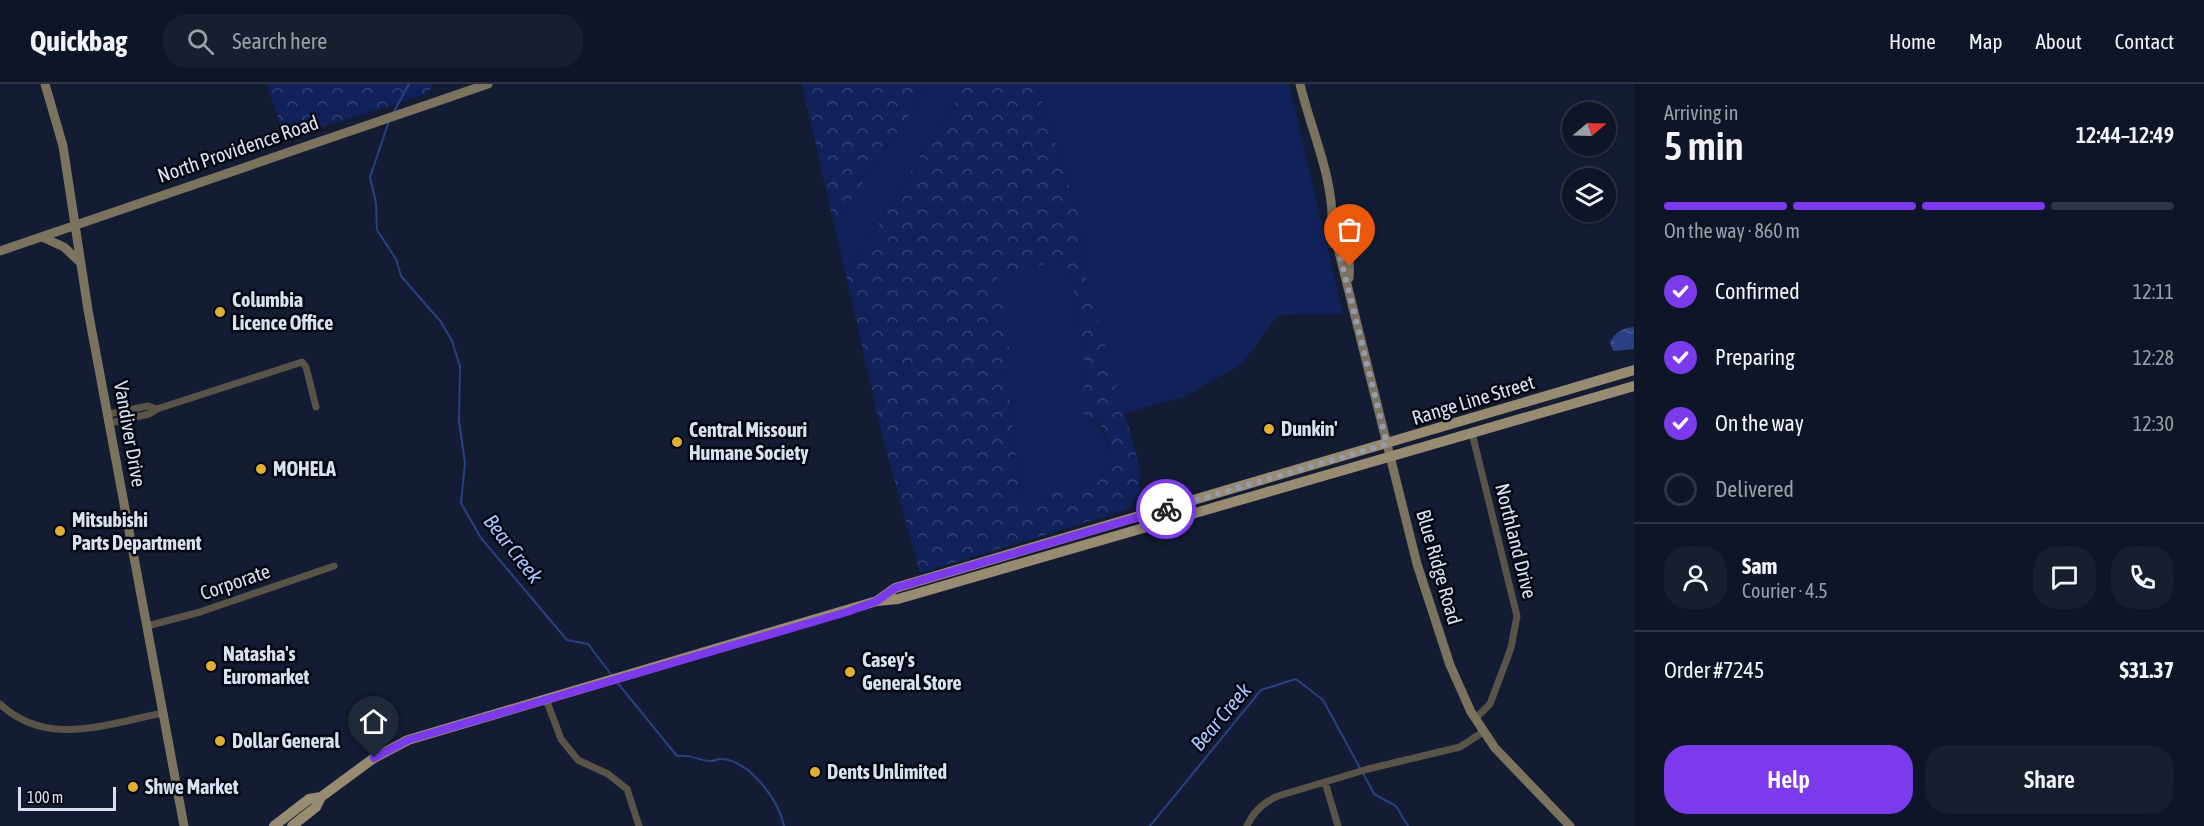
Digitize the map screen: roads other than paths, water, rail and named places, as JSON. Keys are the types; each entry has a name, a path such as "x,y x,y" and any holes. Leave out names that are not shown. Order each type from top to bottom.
{"main road":[{"name":"Range Line Street","path":"877,601 895,588 1634,370"},
{"name":"Range Line Street","path":"274,826 309,799 321,797 374,758 408,740 877,601 898,599 1634,386"},
{"path":"1168,521 1183,512 1241,494 1257,483"},
{"path":"1074,549 1084,540 1140,524 1159,511"},
{"name":"Range Line Street","path":"292,826 316,807 321,797"}],"street":[{"name":"Vandiver Drive","path":"45,84 63,146 81,263 184,826"},
{"name":"Blue Ridge Road","path":"1300,84 1311,116 1333,211 1332,224 1349,281 1417,564 1450,665 1483,732 1524,780 1570,826"},
{"name":"Blue Ridge Road","path":"1306,84 1311,116"},
{"name":"North Providence Road","path":"0,251 486,85"},
{"path":"42,237 64,247 81,263"},
{"path":"109,419 148,406 157,409 302,362 306,367 316,407"},
{"name":"Northland Drive","path":"1472,433 1517,616 1511,648 1490,704 1476,719"},
{"name":"Corporate","path":"147,626 200,612 334,566"},
{"path":"546,699 561,739 578,760 608,774 627,789 639,826"},
{"path":"0,704 14,717 27,724 56,731 163,713"},
{"path":"1246,826 1251,816 1268,800 1368,768 1460,747 1483,732"},
{"path":"1325,782 1338,826"}],"water":[{"path":"1634,327 1634,349 1613,351 1610,342 1614,336"}],"waterway":[{"name":"Bear Creek","path":"393,113 409,84"},
{"name":"Bear Creek","path":"389,121 370,177 376,203 377,230 396,259 401,276 441,322 452,341 460,366 459,421 465,463 461,503 481,538 567,640 588,644 613,677"},
{"name":"Bear Creek","path":"1150,826 1261,690 1296,679 1323,700 1360,768"},
{"name":"Bear Creek","path":"616,681 677,756 711,761 723,759 744,767 770,795 784,826"},
{"name":"Bear Creek","path":"1363,773 1374,794 1396,806 1408,826"}],"place":[{"name":"Columbia Licence Office","path":"220,312"},
{"name":"Dunkin'","path":"1269,429"},
{"name":"Central Missouri Humane Society","path":"677,442"},
{"name":"MOHELA","path":"261,469"},
{"name":"Mitsubishi Parts Department","path":"60,531"},
{"name":"Natasha's Euromarket","path":"211,666"},
{"name":"Casey's General Store","path":"850,672"},
{"name":"Dollar General","path":"220,741"},
{"name":"Dents Unlimited","path":"815,772"},
{"name":"Shwe Market","path":"133,787"}]}
